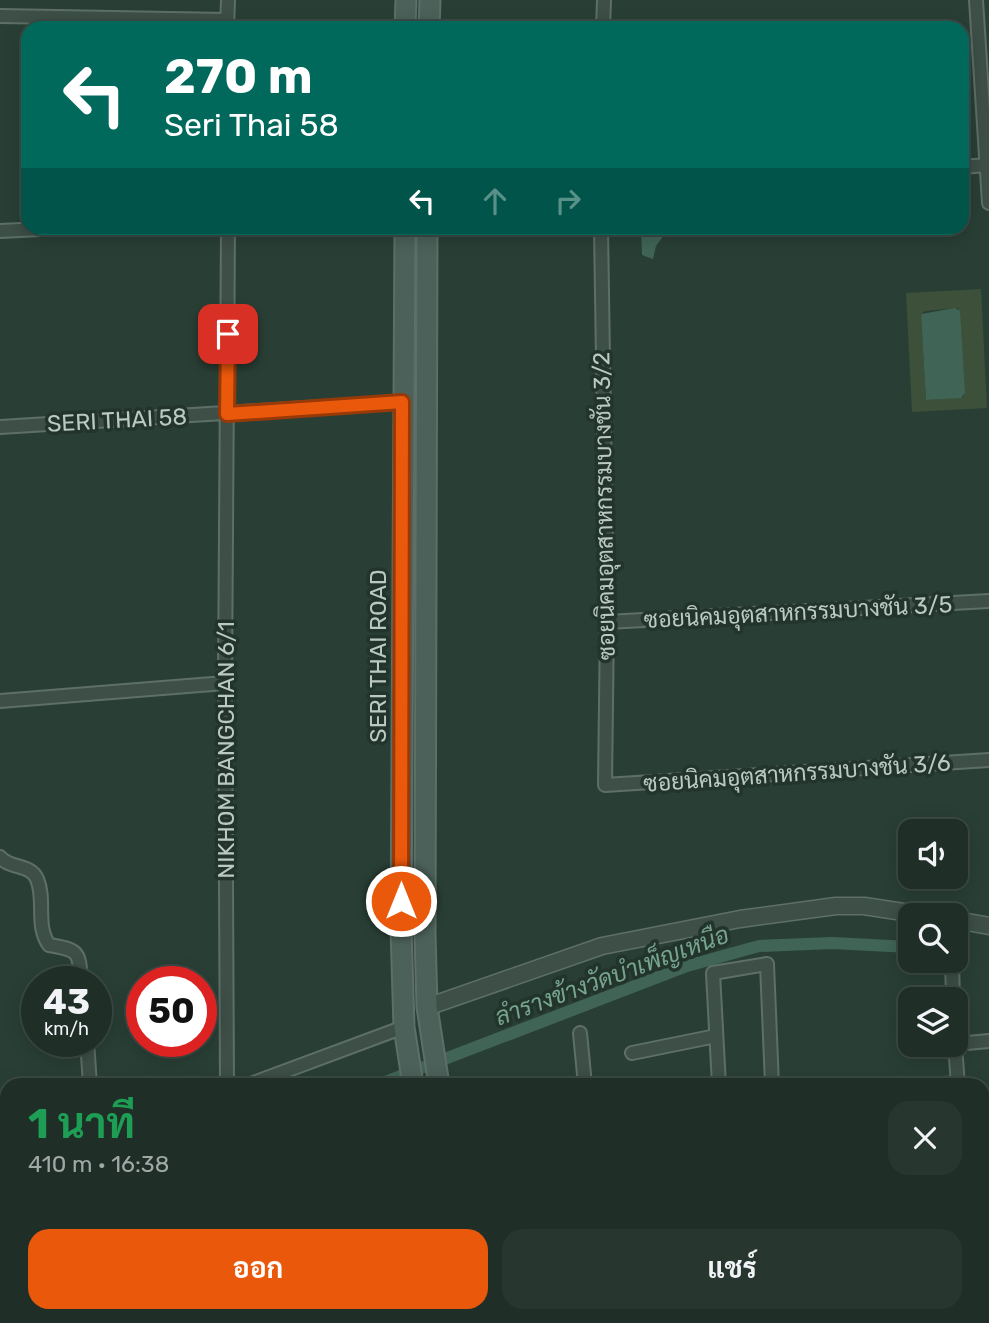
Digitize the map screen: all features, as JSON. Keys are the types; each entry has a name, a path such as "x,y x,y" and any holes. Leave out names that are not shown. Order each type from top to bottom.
{"main road":[{"path":"405,21 406,0"},
{"path":"429,21 430,0"},
{"name":"SERI THAI ROAD","path":"405,235 401,929 404,1027 412,1076"},
{"name":"SERI THAI ROAD","path":"427,235 427,1007 436,1070"}],"street":[{"path":"227,21 228,0"},
{"path":"603,21 604,0"},
{"path":"976,0 989,203"},
{"path":"0,16 142,21"},
{"path":"969,166 987,165"},
{"path":"0,231 21,230"},
{"name":"NIKHOM BANGCHAN 6/1","path":"228,235 225,683 228,1078"},
{"name":"ซอยนิคมอุตสาหกรรมบางชัน 3/2","path":"600,235 607,622 605,785"},
{"name":"SERI THAI 58","path":"0,426 402,402"},
{"name":"ซอยนิคมอุตสาหกรรมบางชัน 3/5","path":"607,622 989,601"},
{"path":"0,701 225,683"},
{"name":"ซอยนิคมอุตสาหกรรมบางชัน 3/6","path":"605,785 989,760"},
{"path":"0,857 5,863 31,870 38,879 43,936 50,945 73,950 79,956 80,966"},
{"path":"427,1007 602,946 740,919 836,906 864,906 898,911"},
{"path":"968,922 989,926"},
{"path":"719,1078 713,973 767,964 772,1078"},
{"path":"267,1078 404,1027"},
{"path":"580,1032 584,1078"},
{"path":"632,1054 716,1036"},
{"path":"968,1043 989,1041"},
{"path":"87,1057 89,1078"},
{"path":"956,1057 958,1078"}],"shaded area":[{"path":"641,235 664,235 656,246 653,259 642,255"},
{"path":"981,289 987,408 912,412 906,293","holes":["958,308 964,397 926,400 921,314 925,311"]},
{"path":"955,308 960,311 965,393 961,398 926,400 921,314"}],"waterway":[{"name":"ลำรางข้างวัดบำเพ็ญเหนือ","path":"395,1078 687,966 759,946 832,943 898,946"}],"route":[{"path":"228,334 227,414 402,402 401,901"}]}
